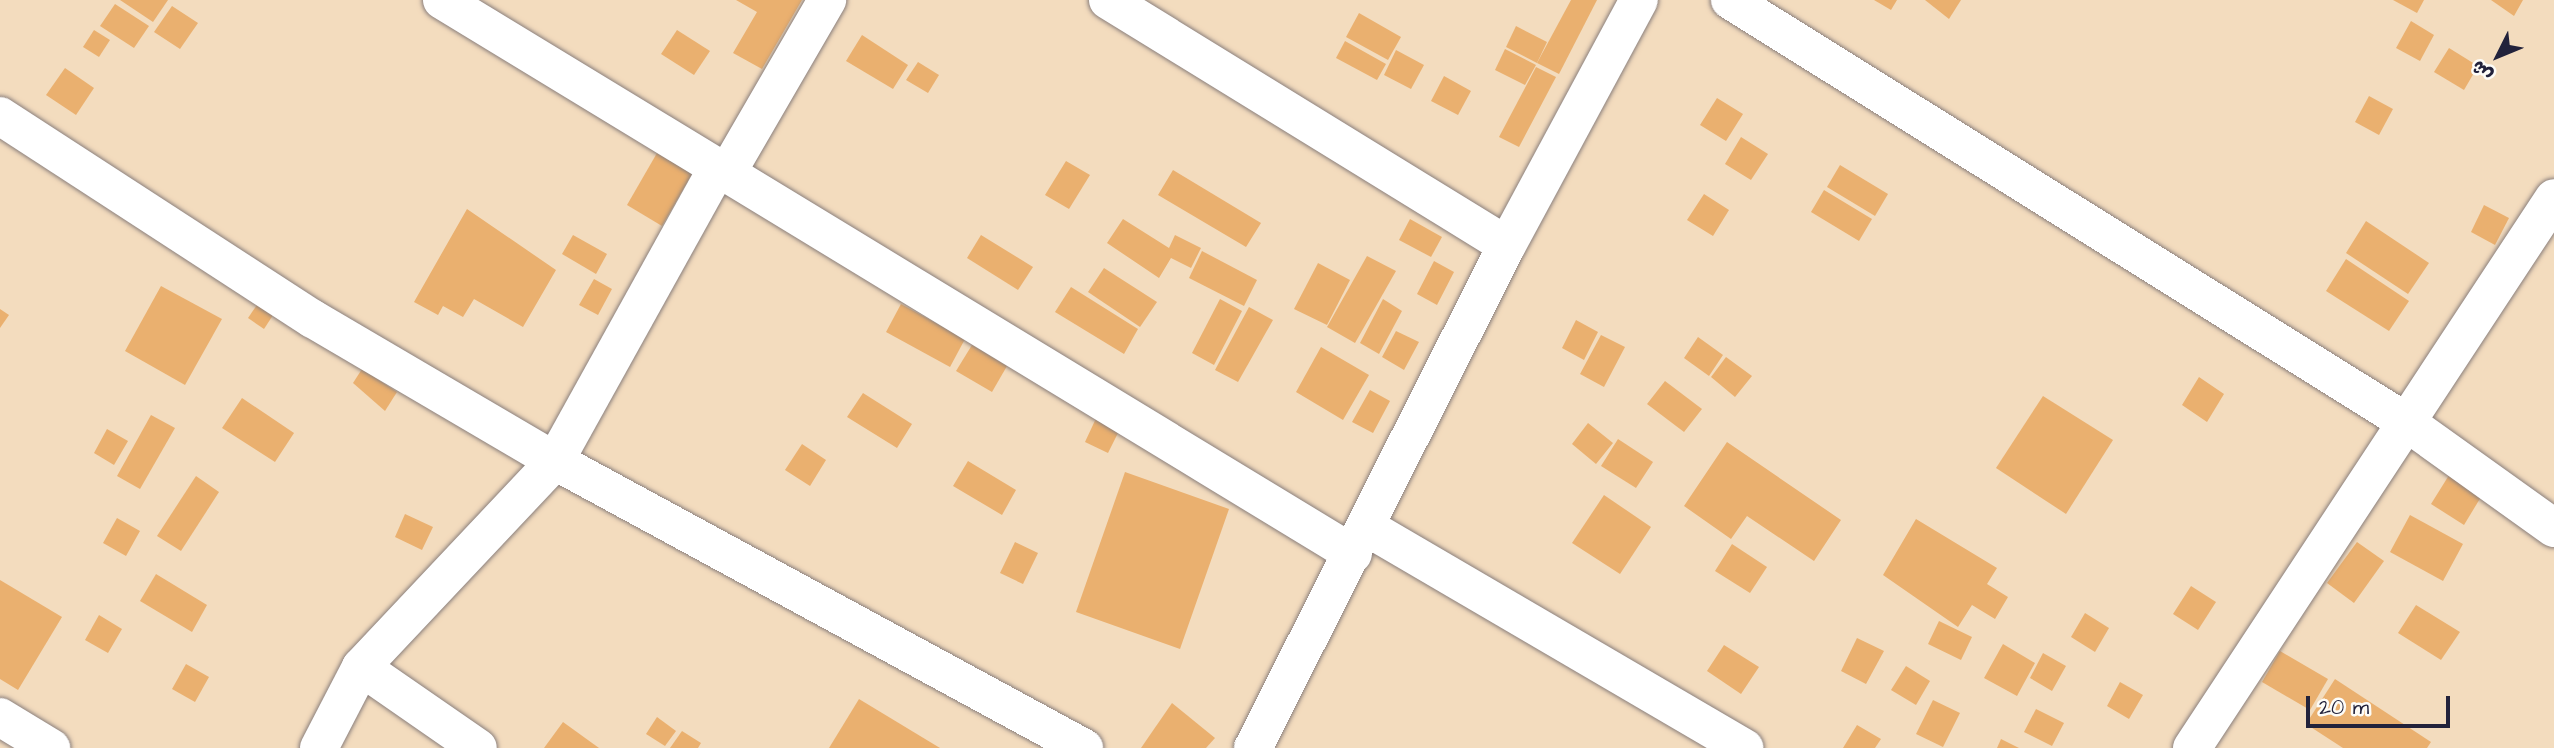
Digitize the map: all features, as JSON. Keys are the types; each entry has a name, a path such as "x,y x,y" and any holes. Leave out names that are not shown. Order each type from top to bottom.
{"street":[{"path":"442,0 723,169 1360,541 1744,748"},
{"path":"319,748 361,667 555,461 723,169 827,0"},
{"path":"1108,0 1507,245"},
{"path":"1253,748 1360,541 1507,245 1639,0"},
{"path":"1730,0 2406,422 2554,528"},
{"path":"0,116 313,318 555,461 1084,748"},
{"path":"2192,748 2554,198"},
{"path":"361,667 478,748"},
{"path":"0,717 51,748"}],"building":[{"path":"120,0 168,0 153,22"},
{"path":"736,0 802,0 762,69 733,53 757,12"},
{"path":"1571,0 1597,0 1559,74 1537,63"},
{"path":"1874,0 1897,0 1891,10"},
{"path":"1925,0 1961,0 1949,19"},
{"path":"2393,0 2424,0 2417,13"},
{"path":"2491,0 2523,0 2514,16"},
{"path":"115,4 149,26 134,48 100,26"},
{"path":"172,6 198,23 180,49 154,32"},
{"path":"1359,13 1401,37 1388,60 1346,37"},
{"path":"2411,21 2434,35 2420,61 2396,48"},
{"path":"1516,26 1547,42 1537,63 1506,47"},
{"path":"94,30 110,40 99,57 83,47"},
{"path":"677,30 710,51 694,75 661,54"},
{"path":"862,35 908,65 893,89 846,61"},
{"path":"1345,41 1386,64 1377,80 1336,58"},
{"path":"2449,48 2478,66 2464,90 2434,72"},
{"path":"1505,49 1536,65 1525,85 1495,70"},
{"path":"1396,50 1424,65 1411,89 1384,75"},
{"path":"918,62 939,75 928,93 906,80"},
{"path":"1536,67 1556,77 1519,147 1499,137"},
{"path":"65,68 94,88 76,115 46,95"},
{"path":"1444,76 1471,91 1458,115 1431,101"},
{"path":"2369,96 2393,109 2379,135 2355,122"},
{"path":"1717,98 1743,114 1726,141 1700,125"},
{"path":"1741,137 1768,154 1751,180 1725,164"},
{"path":"657,153 692,174 662,226 627,205"},
{"path":"1066,161 1090,175 1069,209 1045,195"},
{"path":"1840,165 1888,194 1875,216 1827,187"},
{"path":"1173,170 1261,223 1246,247 1158,195"},
{"path":"1824,190 1872,219 1859,241 1811,212"},
{"path":"1704,194 1729,210 1713,236 1687,220"},
{"path":"2484,205 2509,218 2495,245 2471,232"},
{"path":"467,209 556,270 523,327 474,299 463,317 443,306 438,315 414,302"},
{"path":"1123,219 1169,248 1175,235 1201,248 1191,268 1171,258 1159,278 1107,243"},
{"path":"1410,219 1442,237 1431,257 1399,240"},
{"path":"2366,221 2429,263 2408,294 2346,253"},
{"path":"573,235 607,254 596,274 562,254"},
{"path":"981,235 1033,267 1018,290 967,258"},
{"path":"1202,251 1257,280 1244,306 1189,278"},
{"path":"1367,256 1396,271 1355,343 1327,327"},
{"path":"2346,259 2409,301 2389,331 2326,291"},
{"path":"1434,261 1454,272 1437,305 1417,294"},
{"path":"1318,263 1350,280 1327,325 1294,309"},
{"path":"1104,268 1157,302 1140,327 1088,292"},
{"path":"594,279 612,289 598,315 579,305"},
{"path":"161,286 222,319 185,385 125,351"},
{"path":"1071,287 1138,329 1124,354 1055,312"},
{"path":"261,299 277,309 264,329 248,318"},
{"path":"1220,299 1242,311 1214,365 1192,353"},
{"path":"1383,299 1402,311 1379,354 1360,343"},
{"path":"901,304 965,339 950,367 886,332"},
{"path":"1249,307 1273,320 1238,382 1215,370"},
{"path":"0,309 9,315 0,328"},
{"path":"1576,320 1598,332 1584,360 1562,348"},
{"path":"1396,331 1419,342 1404,370 1382,357"},
{"path":"1601,335 1625,347 1604,387 1580,374"},
{"path":"1698,337 1723,355 1709,376 1684,358"},
{"path":"972,345 1007,366 992,392 956,371"},
{"path":"1321,347 1369,375 1343,420 1296,392"},
{"path":"1726,357 1752,376 1735,397 1711,377"},
{"path":"362,369 397,392 385,411 353,383"},
{"path":"2199,377 2224,394 2207,422 2182,405"},
{"path":"1665,381 1702,409 1684,432 1647,404"},
{"path":"1370,390 1390,401 1373,433 1352,422"},
{"path":"863,393 912,424 897,448 847,417"},
{"path":"2043,396 2113,440 2066,514 1996,468"},
{"path":"242,398 294,433 275,462 222,428"},
{"path":"1099,412 1123,423 1108,453 1085,442"},
{"path":"151,415 175,428 140,489 117,476"},
{"path":"1588,423 1613,443 1596,464 1572,444"},
{"path":"107,429 128,441 114,465 94,453"},
{"path":"1618,439 1653,462 1636,488 1601,466"},
{"path":"1727,442 1841,520 1814,561 1747,516 1731,539 1684,506"},
{"path":"802,444 826,460 810,486 785,470"},
{"path":"968,461 1016,490 1002,515 953,486"},
{"path":"1125,472 1229,509 1180,649 1076,612"},
{"path":"2451,472 2484,492 2464,525 2431,504"},
{"path":"196,476 219,492 181,551 157,536"},
{"path":"1604,495 1651,527 1620,574 1572,543"},
{"path":"405,514 433,527 422,550 395,537"},
{"path":"2410,515 2463,544 2443,581 2390,552"},
{"path":"117,518 140,531 126,556 103,543"},
{"path":"1916,519 1997,568 1987,584 2008,597 1995,619 1972,605 1958,627 1883,575"},
{"path":"1015,542 1038,553 1023,584 1000,573"},
{"path":"2357,542 2384,561 2354,603 2327,583"},
{"path":"1732,544 1767,567 1750,593 1715,571"},
{"path":"156,574 207,605 192,632 140,601"},
{"path":"0,580 62,617 18,690 0,679"},
{"path":"2191,586 2216,602 2198,630 2173,614"},
{"path":"2416,605 2460,632 2441,660 2398,633"},
{"path":"2085,613 2109,628 2095,652 2071,637"},
{"path":"99,615 122,629 108,653 85,640"},
{"path":"1939,621 1972,637 1961,660 1928,644"},
{"path":"1857,638 1884,651 1866,684 1841,671"},
{"path":"2003,644 2035,663 2017,696 1984,678"},
{"path":"1724,645 1759,667 1741,694 1707,671"},
{"path":"2280,651 2328,679 2310,710 2262,682"},
{"path":"2043,653 2066,666 2052,691 2030,678"},
{"path":"186,664 209,677 195,702 172,689"},
{"path":"1906,666 1930,681 1916,705 1891,690"},
{"path":"2335,679 2431,742 2427,748 2343,748 2306,724"},
{"path":"2120,682 2143,695 2129,719 2107,706"},
{"path":"859,699 940,748 829,748"},
{"path":"1933,700 1960,713 1943,747 1916,734"},
{"path":"1172,703 1215,738 1206,748 1141,748"},
{"path":"2036,709 2064,723 2052,746 2024,732"},
{"path":"657,717 676,731 665,746 646,734"},
{"path":"563,722 599,748 544,748"},
{"path":"1857,725 1881,739 1875,748 1843,748"},
{"path":"682,731 701,743 698,748 670,748"},
{"path":"2001,739 2019,748 1997,748"}]}
